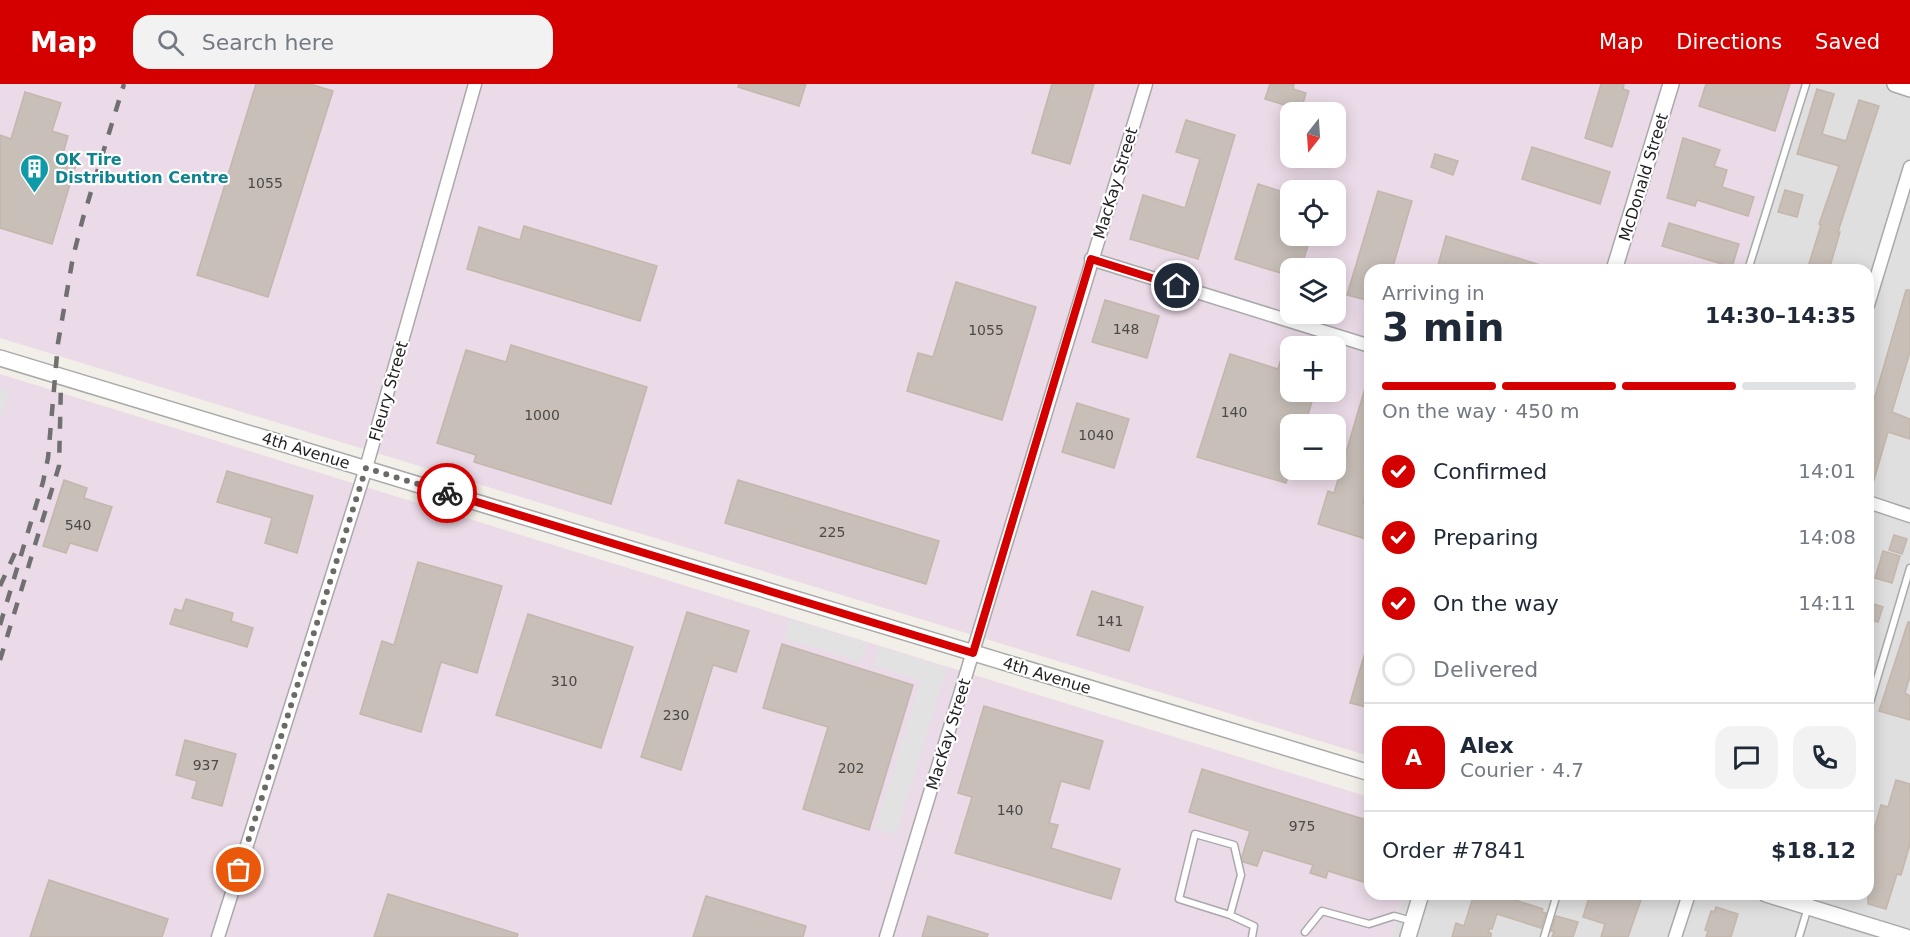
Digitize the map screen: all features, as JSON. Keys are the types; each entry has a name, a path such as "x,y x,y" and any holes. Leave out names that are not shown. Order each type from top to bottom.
{"street":[{"name":"Fleury Street","path":"218,937 366,468 475,84"},
{"name":"MacKay Street","path":"886,937 1146,84"},
{"name":"McDonald Street","path":"1616,264 1671,84"},
{"path":"1895,84 1910,89"},
{"path":"1874,285 1910,167"},
{"path":"1091,259 1364,344"},
{"name":"4th Avenue","path":"0,358 1364,771"},
{"path":"1874,504 1910,516"},
{"path":"1408,937 1419,900"},
{"path":"1675,937 1687,900"},
{"path":"1810,900 1906,937"}],"lane":[{"path":"1750,264 1806,84"},
{"path":"1874,689 1910,568"},
{"path":"1230,915 1241,875 1234,845 1195,834 1179,899 1230,915 1254,926 1252,937"},
{"path":"1544,937 1555,900"},
{"path":"1799,937 1810,900"},
{"path":"1305,932 1322,911 1369,924 1394,916 1412,921"}],"shaded area":[{"path":"0,84 1799,84 1744,264 1364,264 1364,754 0,338"},
{"path":"1796,84 1910,84 1910,937 1391,937 1402,900 1874,900 1874,264 1742,264"},
{"path":"0,374 1364,795 1364,900 1402,900 1391,937 0,937"},
{"path":"0,388 9,391 1,417 0,417"},
{"path":"790,620 867,643 861,662 784,638"},
{"path":"879,647 947,668 896,835 875,828 921,681 874,666"}],"building":[{"path":"256,84 310,84 333,91 268,297 197,275"},
{"path":"739,84 806,84 799,106 738,87"},
{"path":"1052,84 1094,84 1070,164 1032,153"},
{"path":"1270,84 1294,84 1293,89 1306,93 1303,102 1280,104 1265,99"},
{"path":"1601,84 1624,84 1623,89 1629,91 1612,147 1585,138"},
{"path":"1706,84 1790,84 1775,131 1699,106"},
{"path":"1817,89 1834,94 1822,134 1846,141 1859,100 1879,106 1838,232 1840,232 1831,264 1809,264 1821,225 1819,224 1839,166 1797,154"},
{"name":"OK Tire Distribution Centre","path":"25,92 61,103 52,131 68,136 63,154 78,158 52,244 0,228 0,135 11,139"},
{"path":"1186,120 1235,135 1198,259 1130,239 1143,195 1185,208 1200,159 1176,152"},
{"path":"1683,138 1720,150 1714,166 1727,170 1722,187 1754,197 1748,216 1697,200 1695,206 1667,198"},
{"path":"1532,147 1610,172 1600,204 1522,179"},
{"path":"1435,154 1458,161 1453,175 1431,167"},
{"path":"1258,184 1280,191 1280,246 1308,246 1304,258 1280,258 1280,273 1235,259"},
{"path":"1785,190 1803,195 1797,217 1778,212"},
{"path":"1378,191 1412,201 1394,264 1364,264 1364,299 1347,295"},
{"path":"1669,223 1739,244 1733,264 1722,264 1662,246"},
{"path":"524,226 657,266 640,321 467,269 479,227 520,240"},
{"path":"1446,236 1537,264 1438,264"},
{"path":"956,282 1036,307 1002,420 907,391 918,353 933,357"},
{"path":"1906,290 1910,290 1910,352 1892,412 1910,419 1910,439 1888,432 1874,480 1874,399"},
{"path":"1105,300 1159,316 1147,358 1092,342"},
{"path":"511,345 647,387 611,504 474,462 476,455 437,443 466,350 506,362"},
{"path":"1230,354 1278,369 1280,362 1280,402 1312,402 1308,414 1280,414 1280,480 1287,480 1286,483 1197,457"},
{"path":"1364,392 1364,538 1318,524 1328,491 1334,493 1338,480 1346,480 1346,452"},
{"path":"1077,403 1129,419 1114,468 1062,452"},
{"path":"227,471 313,496 297,553 265,543 272,518 217,502"},
{"path":"64,480 87,488 84,498 112,507 97,551 70,543 66,553 43,546"},
{"path":"738,480 939,541 926,584 725,523"},
{"path":"1894,535 1907,539 1902,554 1889,550"},
{"path":"1883,551 1900,556 1892,583 1875,578"},
{"path":"418,562 502,586 477,673 441,662 421,732 360,714 382,641 394,645"},
{"path":"1092,591 1143,607 1129,651 1077,635"},
{"path":"186,599 233,613 231,621 253,628 247,647 170,624 175,609 182,611"},
{"path":"1874,604 1883,607 1878,622 1874,621"},
{"path":"687,612 749,631 736,672 713,665 681,770 641,757"},
{"path":"528,614 633,647 601,748 496,715"},
{"path":"1908,622 1910,622 1910,676 1905,693 1910,696 1910,720 1879,711"},
{"path":"782,644 913,685 869,830 803,809 828,727 763,708"},
{"path":"1364,656 1364,706 1350,703"},
{"path":"984,706 1103,741 1089,789 1061,781 1049,823 1058,825 1051,848 1120,869 1111,899 955,853 972,797 958,793"},
{"path":"185,740 236,754 222,806 192,798 197,781 176,775"},
{"path":"1202,769 1364,819 1364,882 1328,871 1326,878 1310,873 1313,865 1263,850 1257,866 1243,862 1242,856 1250,831 1189,812"},
{"path":"1896,780 1910,784 1910,844 1901,875 1897,874 1886,909 1868,904 1868,900 1874,900 1874,830 1881,805 1888,807"},
{"path":"49,880 168,919 162,937 30,937"},
{"path":"388,894 518,934 517,937 374,937"},
{"path":"706,896 806,926 803,937 693,937"},
{"path":"1472,900 1515,900 1543,909 1542,912 1546,913 1541,928 1497,914 1492,929 1490,928 1488,933 1491,933 1491,937 1452,937 1456,923 1464,926"},
{"path":"1588,900 1641,900 1628,937 1601,937 1605,924 1583,917"},
{"path":"1716,907 1738,914 1731,937 1706,937 1708,931 1705,930 1711,911 1714,912"},
{"path":"928,916 988,934 987,937 922,937"},
{"path":"1556,916 1578,922 1573,937 1552,937 1554,932 1551,931"}],"railway":[{"path":"0,625 43,482 48,458 58,343 73,257 124,84"},
{"path":"0,660 59,466 61,384"},
{"path":"0,586 15,553"}],"way so far":[{"path":"239,870 366,468 447,493"}],"place":[{"name":"OK Tire Distribution Centre","path":"34,194"}],"route":[{"path":"447,493 973,653 1091,259 1177,286"}]}
